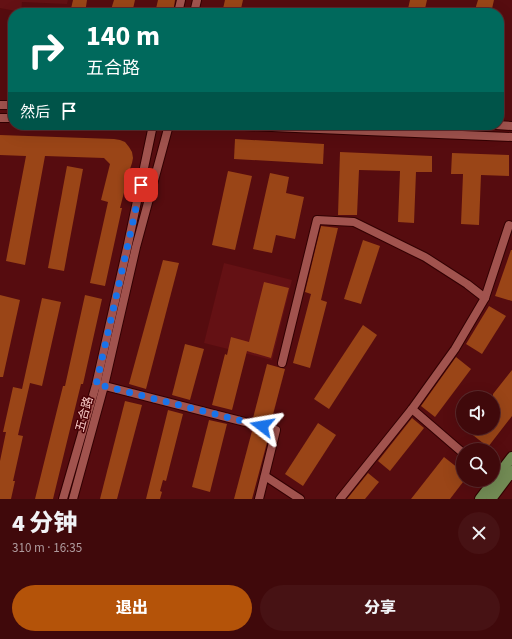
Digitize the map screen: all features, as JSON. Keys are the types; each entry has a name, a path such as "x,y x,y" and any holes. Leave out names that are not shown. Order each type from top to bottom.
{"main road":[{"path":"500,472 512,457"},
{"path":"491,499 512,471"},
{"path":"480,499 488,487"}],"street":[{"name":"五合路","path":"63,499 100,385 152,130"},
{"name":"五合路","path":"73,499 100,385 168,130"},
{"path":"342,130 512,137"},
{"path":"282,363 317,220 354,222 424,257 467,284 485,298"},
{"path":"340,499 412,409 455,349 485,298 509,225"},
{"path":"100,385 276,430 259,499"},
{"path":"412,409 456,447"},
{"path":"265,476 300,499"}],"shaded area":[{"path":"0,0 68,0 67,4 22,2 21,8 8,8 8,10 0,8"},
{"path":"224,263 292,280 272,360 204,343"}],"building":[{"path":"73,0 87,0 86,8 71,8"},
{"path":"114,0 135,0 133,8 112,8"},
{"path":"158,0 175,0 174,8 156,8"},
{"path":"225,0 243,0 241,8 223,8"},
{"path":"410,0 427,0 425,8 408,8"},
{"path":"478,0 494,0 492,8 476,8"},
{"path":"0,135 114,139 125,142 129,147 133,158 120,208 122,208 105,286 90,283 108,202 101,200 110,164 104,158 45,156 25,265 6,261 26,156 0,155"},
{"path":"235,139 324,144 323,164 234,159"},
{"path":"340,152 432,156 432,172 416,172 414,223 398,222 400,171 359,170 357,215 338,215"},
{"path":"452,153 509,155 509,176 481,175 479,225 461,224 463,174 451,174"},
{"path":"67,166 83,169 64,271 48,268"},
{"path":"228,171 252,176 235,250 212,245"},
{"path":"270,173 289,177 286,193 304,197 295,239 276,235 272,253 253,249"},
{"path":"321,226 338,228 321,300 327,302 310,368 293,363 311,294 305,292"},
{"path":"363,240 380,246 361,304 344,299"},
{"path":"512,250 512,301 495,296"},
{"path":"163,260 179,263 146,389 129,384"},
{"path":"264,282 289,288 271,358 247,351 232,410 212,405 225,354 227,355 231,337 249,342"},
{"path":"0,295 20,300 3,377 0,377"},
{"path":"85,295 102,299 83,384 81,384 53,499 35,499 63,386 65,386"},
{"path":"42,298 61,302 42,386 30,383 18,435 23,436 13,481 15,481 11,499 0,499 0,461 6,432 3,432 13,387 22,389"},
{"path":"489,306 506,316 482,354 466,344"},
{"path":"363,325 377,335 329,409 314,399"},
{"path":"185,344 204,349 190,400 172,395"},
{"path":"456,357 471,369 435,417 421,406"},
{"path":"267,364 285,369 271,422 253,418"},
{"path":"512,370 512,416 500,432 500,391 495,391"},
{"path":"125,401 142,405 117,499 100,499"},
{"path":"168,410 183,414 166,481 163,480 160,491 162,492 160,499 146,499"},
{"path":"412,418 424,428 390,471 378,461"},
{"path":"209,420 227,424 210,492 192,487"},
{"path":"318,423 336,435 303,486 285,474"},
{"path":"252,431 269,435 252,499 234,499"},
{"path":"473,435 497,435 491,443 483,443"},
{"path":"444,457 456,466 456,487 459,487 450,499 411,499"},
{"path":"368,473 379,482 365,499 347,499"}],"route":[{"path":"141,185 96,385 262,426"}]}
